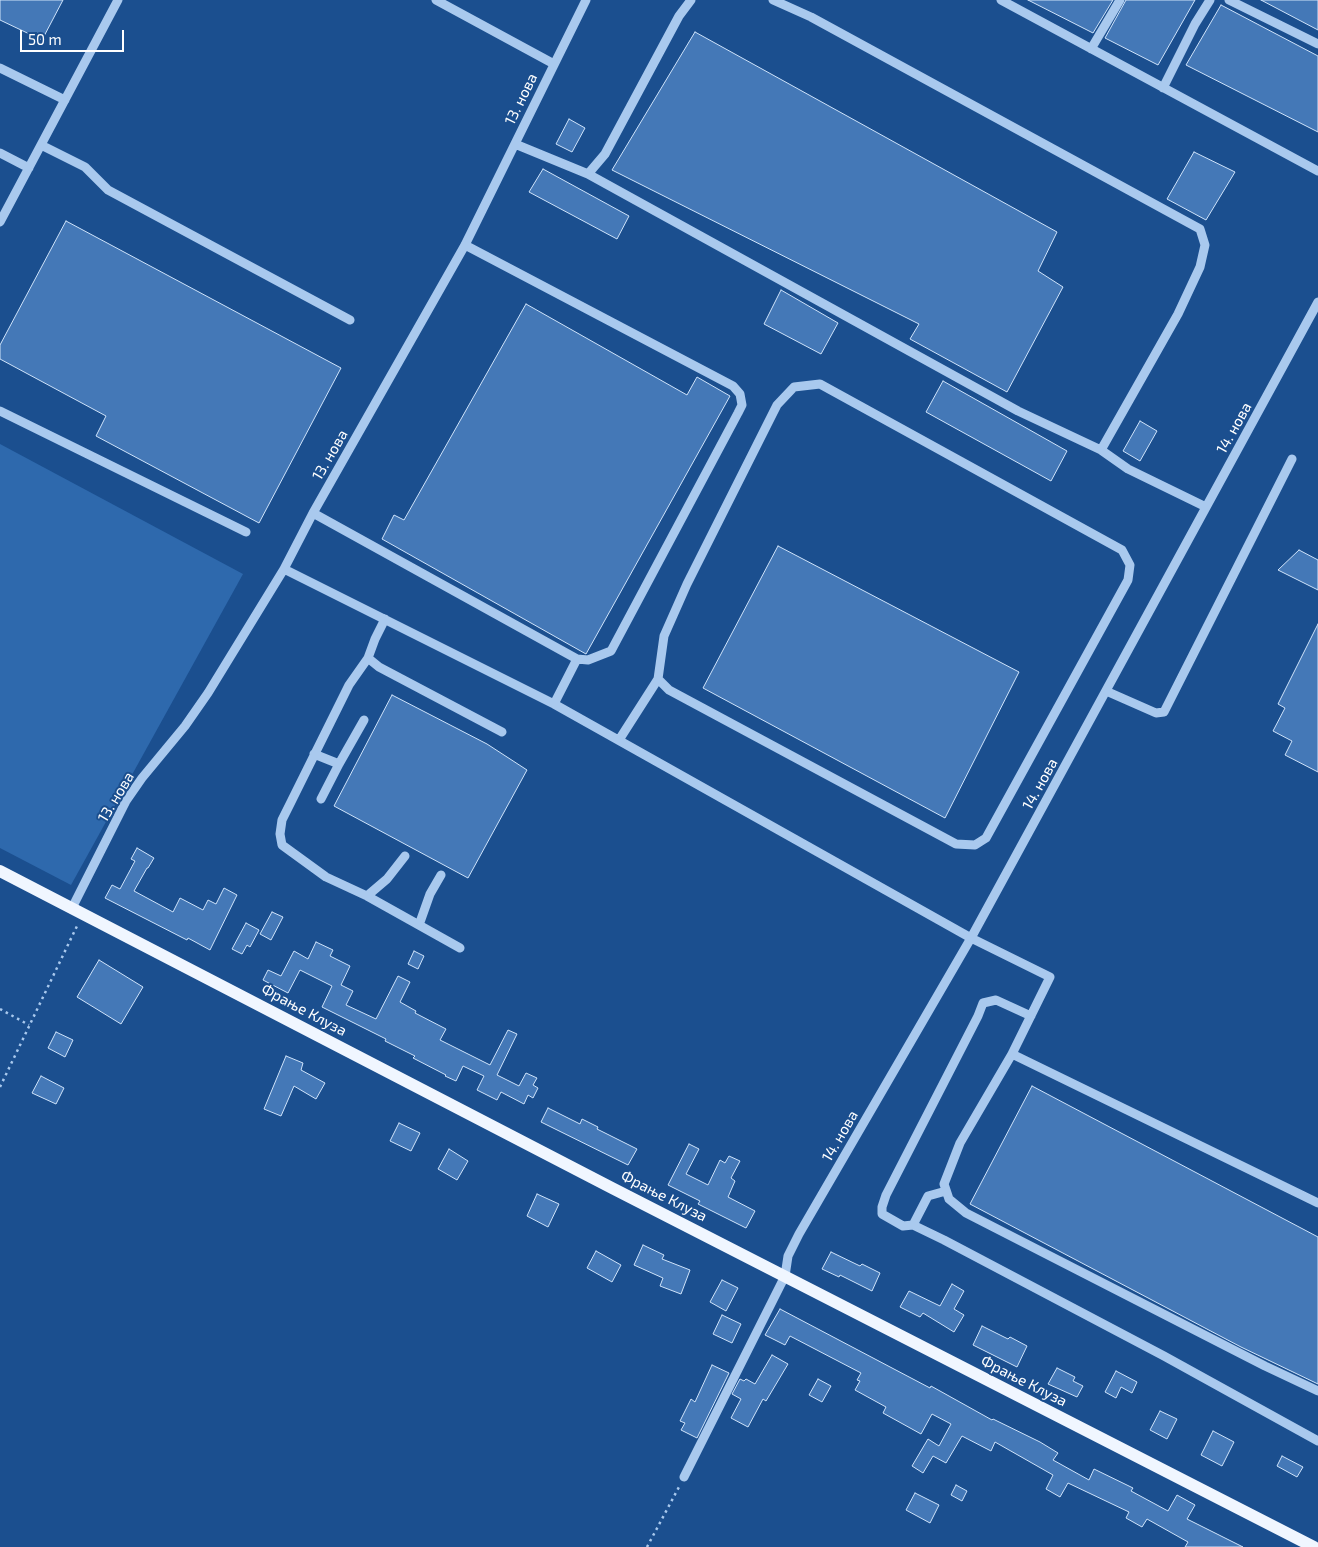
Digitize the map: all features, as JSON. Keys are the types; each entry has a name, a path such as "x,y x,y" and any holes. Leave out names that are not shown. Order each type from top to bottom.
{"main road":[{"name":"Фрање Клуза","path":"0,871 1314,1547"}],"street":[{"path":"0,222 118,0"},
{"path":"436,0 554,64"},
{"name":"13. нова","path":"72,908 126,801 142,778 185,726 208,693 284,569 313,513 465,245 586,0"},
{"path":"588,174 605,154 679,16 691,0"},
{"path":"773,0 811,17 1200,230 1205,245 1200,267 1178,314 1100,450"},
{"path":"1001,0 1318,171"},
{"path":"1091,49 1120,0"},
{"path":"1163,88 1195,24 1210,0"},
{"path":"1229,0 1318,44"},
{"path":"0,68 65,100"},
{"path":"515,144 588,174 1018,411 1100,450 1128,469 1206,507"},
{"path":"41,145 85,167 108,190 350,320"},
{"path":"0,154 29,168"},
{"path":"313,513 577,659 588,660 611,651 742,406 740,394 733,386 465,245"},
{"name":"14. нова","path":"684,1477 785,1276 788,1256 799,1234 971,938 1318,302"},
{"path":"619,740 658,679 664,636 687,584 777,405 794,387 820,384 1122,550 1130,564 1128,580 986,838 975,845 956,844 669,690 658,679"},
{"path":"0,411 246,532"},
{"path":"1106,691 1156,713 1164,712 1292,459"},
{"path":"284,569 554,704 971,938 1050,977 1012,1054 960,1143 944,1184 949,1199 966,1213 1264,1366 1318,1391"},
{"path":"385,619 375,638 368,658 349,685 282,820 280,834 282,845 326,877 368,896 460,948"},
{"path":"368,658 379,667 502,732"},
{"path":"554,704 577,659"},
{"path":"321,799 364,720"},
{"path":"314,754 339,764"},
{"path":"368,896 387,879 405,856"},
{"path":"419,925 430,894 441,875"},
{"path":"1031,1016 996,1000 983,1003 886,1195 882,1214 903,1226 913,1225 944,1240 1142,1344 1318,1441"},
{"path":"1012,1054 1318,1203"},
{"path":"913,1225 928,1196 946,1191"}],"path":[{"path":"0,1087 83,914"},
{"path":"0,1009 29,1025"},
{"path":"646,1547 684,1477"}],"shaded area":[{"path":"0,444 243,574 71,885 0,848"}],"building":[{"path":"0,0 63,0 42,40 0,20"},
{"path":"1028,0 1113,0 1093,33"},
{"path":"1126,0 1195,0 1158,65 1105,38"},
{"path":"1261,0 1318,0 1318,30"},
{"path":"1221,5 1318,56 1318,132 1186,65"},
{"path":"695,32 1057,232 1038,271 1063,287 1007,392 910,339 919,324 612,170"},
{"path":"569,119 585,128 572,152 556,144"},
{"path":"1194,152 1235,172 1206,220 1167,199"},
{"path":"543,169 629,216 617,239 529,192"},
{"path":"66,221 341,368 259,523 96,436 106,416 0,359 0,345"},
{"path":"781,290 838,323 821,354 764,324"},
{"path":"526,304 687,395 697,377 730,396 586,654 382,539 394,515 404,520"},
{"path":"943,381 1067,451 1051,481 926,412"},
{"path":"1140,421 1157,431 1140,461 1123,451"},
{"path":"778,546 1019,672 945,818 703,688"},
{"path":"1299,550 1318,560 1318,590 1278,570"},
{"path":"1318,624 1318,772 1285,755 1292,741 1273,731 1285,708 1278,704"},
{"path":"392,695 487,744 527,770 468,878 334,806"},
{"path":"137,848 154,858 134,891 173,912 180,898 203,910 208,900 216,904 224,888 237,895 210,950 105,898 112,885 120,889 135,861 131,859"},
{"path":"272,912 283,917 271,940 260,934"},
{"path":"246,923 259,930 250,947 247,945 242,954 232,949"},
{"path":"316,942 333,950 330,956 350,966 341,985 353,991 346,1005 376,1019 398,976 410,982 400,1002 416,1011 415,1013 446,1029 440,1040 490,1065 508,1030 517,1034 497,1075 519,1086 526,1073 537,1078 533,1085 538,1088 533,1098 528,1095 524,1104 501,1092 497,1100 477,1090 484,1076 463,1066 456,1081 445,1076 413,1058 415,1056 385,1041 386,1039 322,1007 332,986 300,970 288,993 263,980 268,970 281,976 294,951 308,959"},
{"path":"414,951 424,956 418,969 408,964"},
{"path":"99,960 143,987 121,1024 77,997"},
{"path":"56,1032 73,1040 65,1057 48,1048"},
{"path":"286,1056 303,1063 301,1070 325,1083 316,1099 294,1086 281,1116 264,1109"},
{"path":"41,1076 64,1088 56,1104 32,1093"},
{"path":"1032,1086 1318,1237 1318,1384 1241,1347 970,1204"},
{"path":"548,1108 580,1124 582,1119 598,1127 597,1129 637,1149 628,1165 541,1122"},
{"path":"399,1123 420,1133 411,1151 390,1141"},
{"path":"689,1144 699,1149 686,1174 708,1185 720,1160 725,1163 729,1156 740,1161 731,1178 735,1181 728,1197 755,1211 746,1228 698,1204 700,1201 668,1185"},
{"path":"449,1149 468,1161 457,1180 438,1169"},
{"path":"537,1194 559,1204 548,1227 527,1216"},
{"path":"643,1245 664,1255 662,1259 690,1270 681,1294 660,1286 663,1278 634,1265"},
{"path":"596,1251 621,1265 612,1282 587,1268"},
{"path":"831,1252 880,1273 872,1291 840,1275 839,1277 822,1269"},
{"path":"722,1280 738,1288 726,1311 710,1302"},
{"path":"952,1284 964,1291 954,1309 964,1315 954,1332 923,1313 920,1317 900,1307 909,1291 940,1306"},
{"path":"780,1309 930,1388 931,1386 992,1420 1040,1442 1058,1453 1053,1460 1089,1480 1094,1469 1133,1488 1131,1491 1168,1511 1177,1495 1195,1505 1187,1519 1243,1547 1185,1547 1188,1542 1147,1519 1142,1527 1126,1518 1129,1512 1068,1483 1060,1497 1046,1489 1053,1475 995,1442 991,1451 962,1436 946,1463 933,1456 923,1473 912,1466 928,1439 939,1446 951,1424 932,1414 921,1434 883,1413 886,1407 855,1390 860,1381 857,1380 861,1373 790,1336 785,1345 765,1335"},
{"path":"722,1315 741,1324 732,1343 713,1334"},
{"path":"982,1326 1027,1346 1017,1367 973,1345"},
{"path":"772,1355 788,1364 766,1401 763,1399 748,1427 731,1418 741,1399 732,1394 740,1379 744,1381 746,1379 755,1384"},
{"path":"712,1365 729,1373 697,1438 681,1430 685,1423 680,1421 691,1399 695,1402"},
{"path":"1057,1368 1075,1377 1073,1381 1083,1386 1077,1397 1048,1384"},
{"path":"1116,1371 1137,1382 1132,1393 1121,1387 1116,1398 1105,1392"},
{"path":"818,1379 831,1386 822,1402 809,1395"},
{"path":"1160,1411 1177,1419 1167,1439 1150,1430"},
{"path":"1213,1431 1234,1442 1222,1466 1201,1455"},
{"path":"1282,1456 1303,1467 1297,1477 1277,1466"},
{"path":"956,1485 967,1491 962,1501 951,1495"},
{"path":"915,1493 939,1505 930,1523 906,1510"}]}
